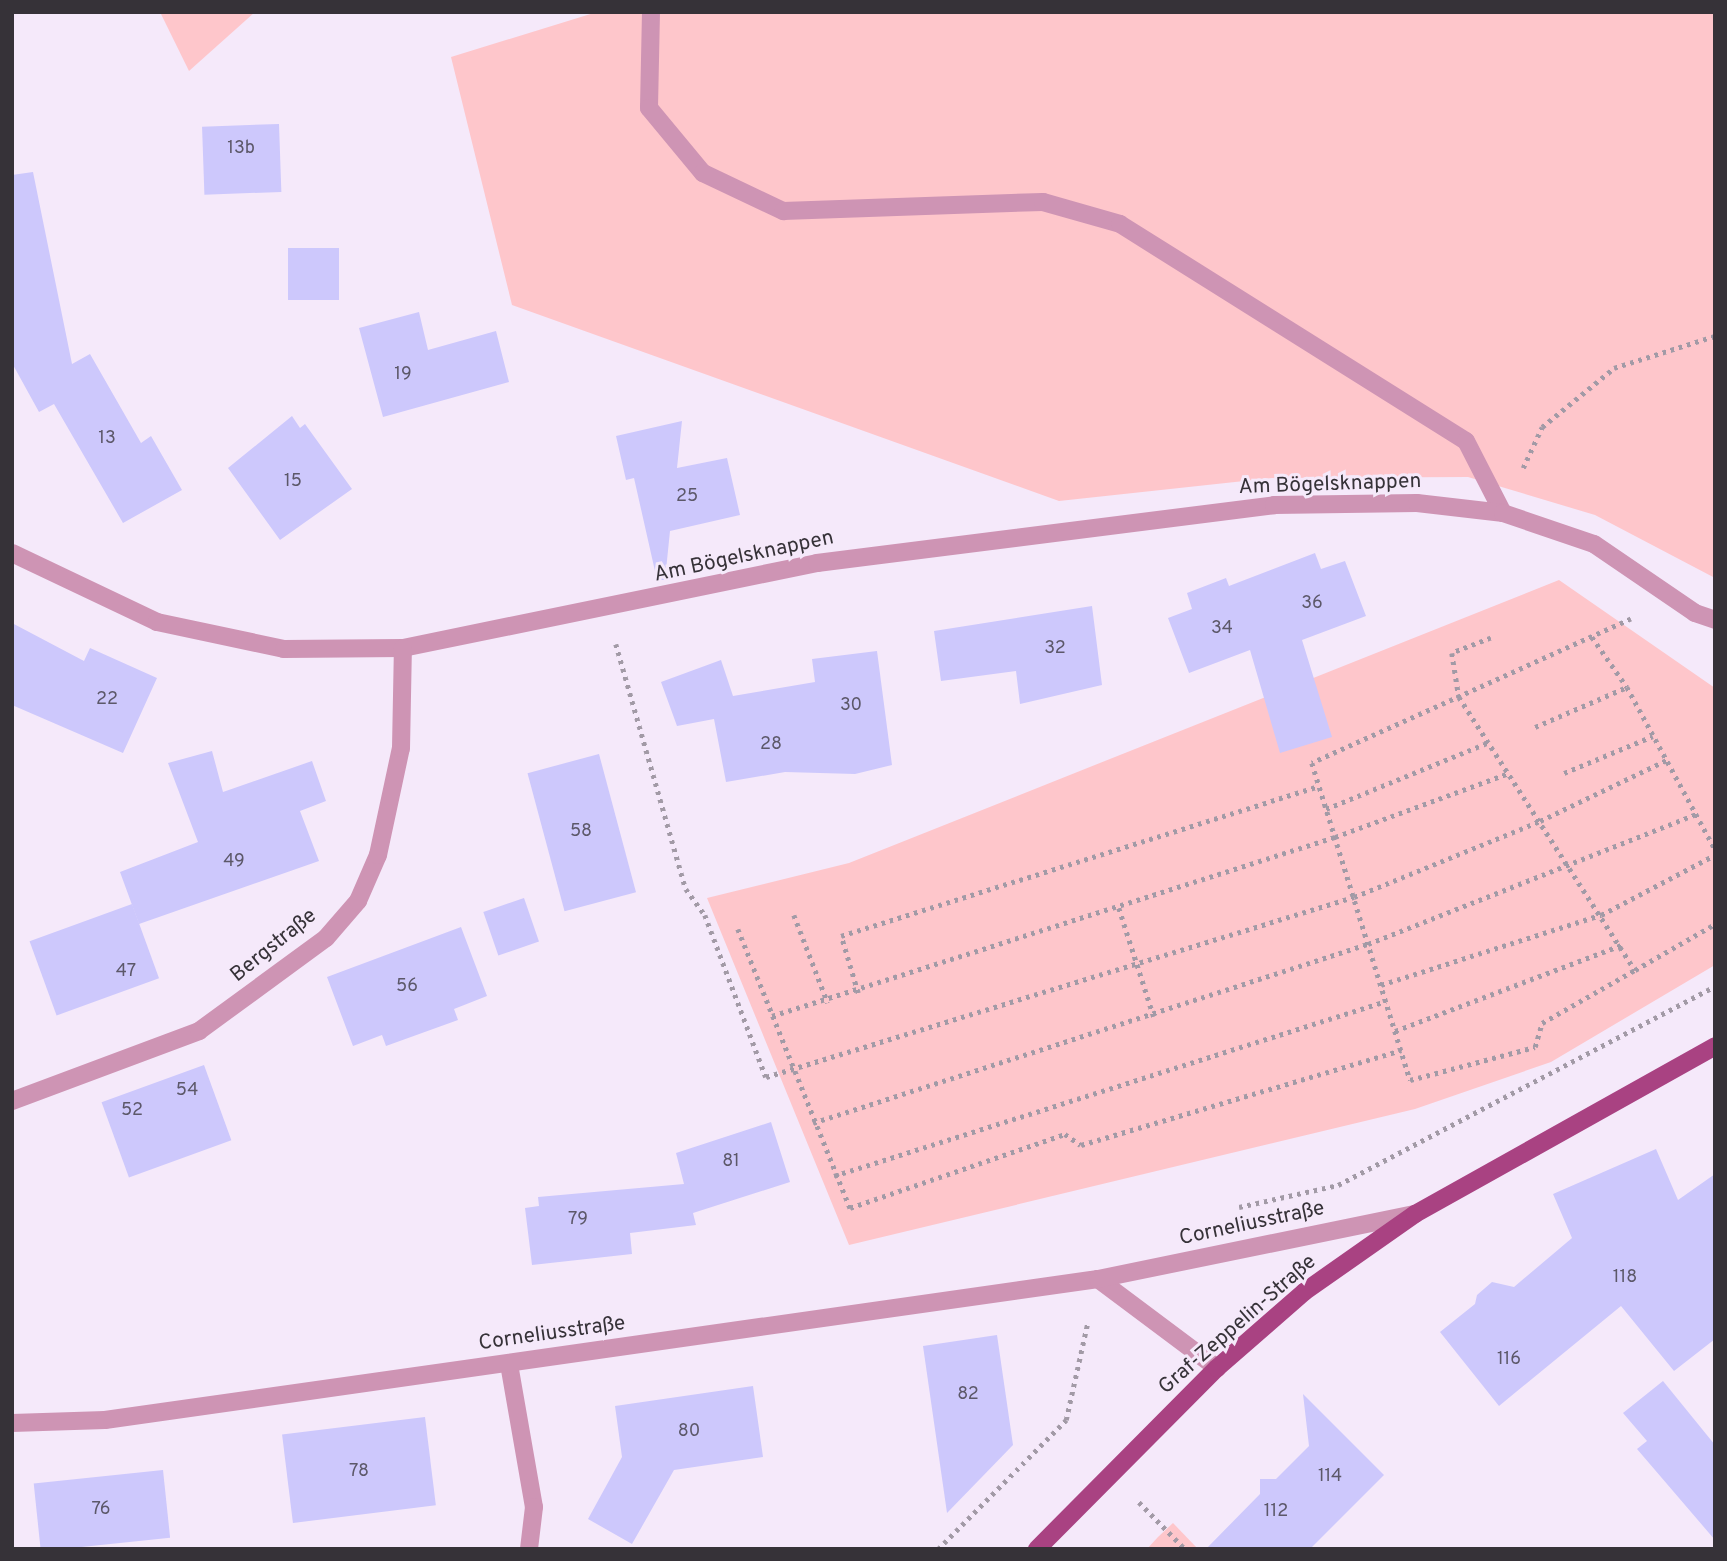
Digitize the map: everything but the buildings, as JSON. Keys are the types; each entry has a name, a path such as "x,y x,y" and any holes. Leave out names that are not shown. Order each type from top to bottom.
{"main road":[{"name":"Graf-Zeppelin-Straße","path":"1037,1549 1217,1368 1304,1292 1415,1214 1715,1046"}],"street":[{"path":"651,12 649,108 703,173 783,211 1042,202 1120,224 1466,441 1503,513"},
{"name":"Am Bögelsknappen","path":"12,554 157,622 284,649 403,648 817,563 1274,505 1417,503 1503,513 1594,544 1695,613 1715,620"},
{"name":"Bergstraße","path":"12,1101 199,1031 293,964 358,901 378,855 392,801 401,748 403,648"},
{"name":"Corneliusstraße","path":"12,1423 105,1420 1098,1279 1415,1214"},
{"path":"1098,1279 1217,1368"},
{"path":"509,1364 534,1507 529,1549"}],"path":[{"path":"1503,513 1542,427 1614,368 1715,335"},
{"path":"1631,620 1312,763 1410,1080 1535,1047 1542,1023 1715,924"},
{"path":"1592,637 1627,687 1715,849"},
{"path":"1491,638 1452,653 1459,697 1635,970"},
{"path":"616,645 686,889 705,915 766,1077 1354,897 1540,821 1667,760"},
{"path":"1535,727 1627,687"},
{"path":"1564,773 1653,736"},
{"path":"1326,809 1489,743"},
{"path":"772,1016 828,1003 1119,908 1335,837 1509,774"},
{"path":"858,993 841,936 1319,786"},
{"path":"813,1123 1154,1017 1368,944 1696,814"},
{"path":"1381,985 1601,915 1715,855"},
{"path":"1119,908 1154,1017"},
{"path":"794,915 828,1003"},
{"path":"738,929 834,1176 849,1208 1065,1134 1081,1145 1401,1050"},
{"path":"1395,1031 1621,945"},
{"path":"834,1176 1386,1001"},
{"path":"1112,1474 1185,1549"}],"shaded area":[{"path":"160,12 255,12 189,71"},
{"path":"597,12 1715,12 1715,578 1595,515 1468,477 1272,478 1059,501 512,305 451,57"},
{"path":"1559,580 1715,688 1715,965 1551,1062 1415,1109 849,1245 707,898 849,863"},
{"path":"1173,1523 1198,1549 1147,1549 1158,1537"}]}
